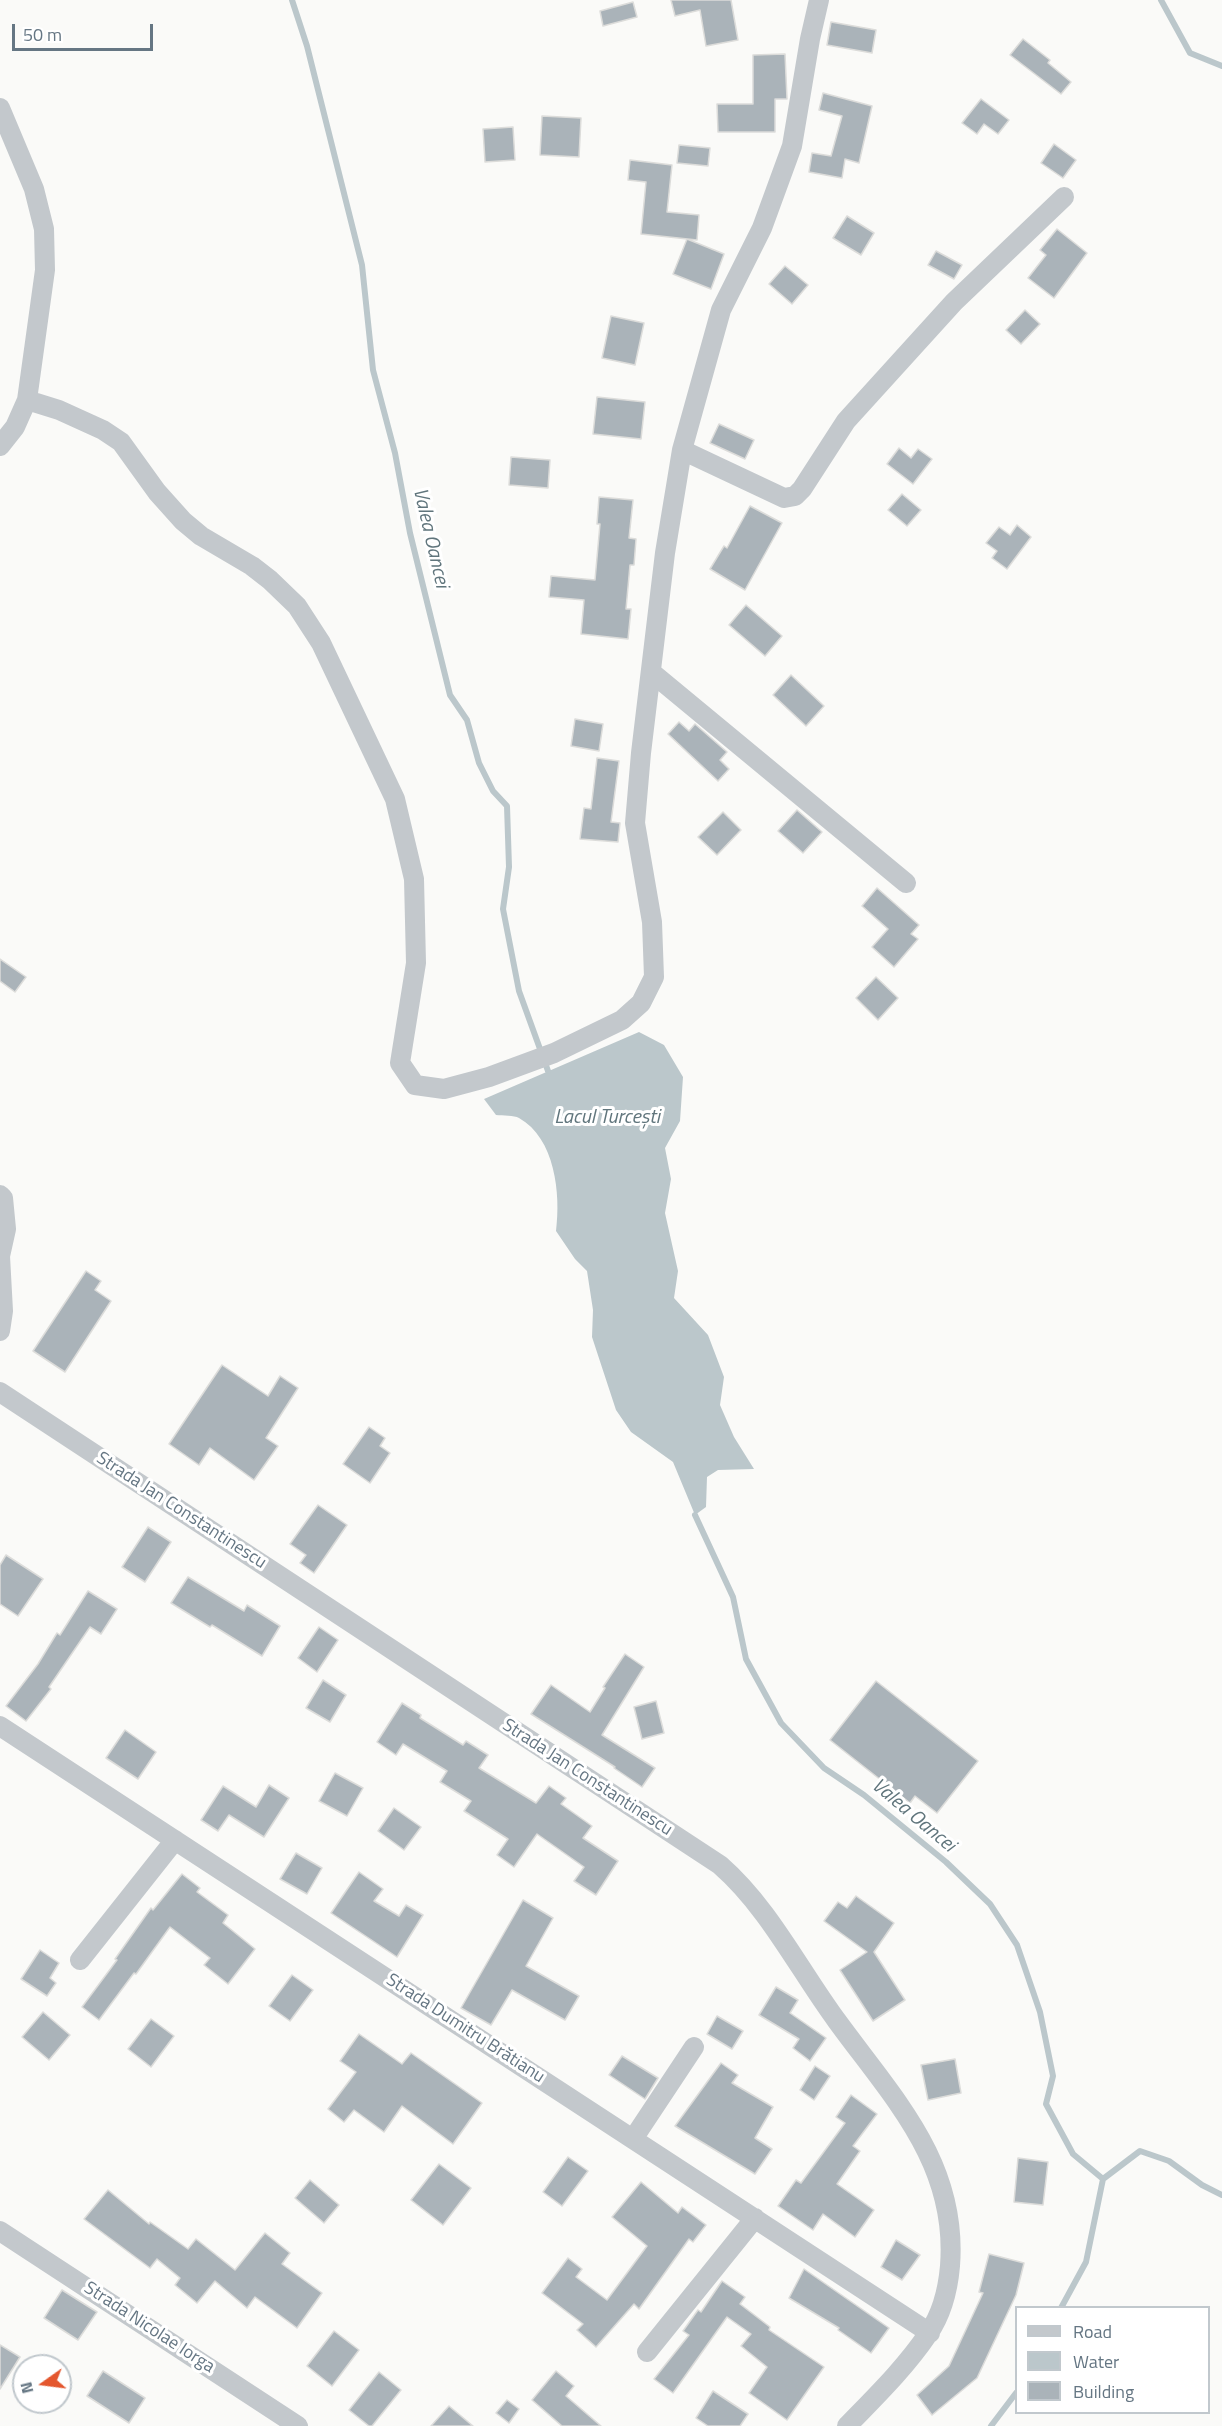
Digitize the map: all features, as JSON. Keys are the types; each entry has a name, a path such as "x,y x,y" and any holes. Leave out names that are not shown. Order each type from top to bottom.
{"street":[{"path":"27,400 59,410 103,430 121,442 157,492 183,521 201,536 261,573 297,606 321,643 396,799 414,879 416,963 400,1063 415,1085 444,1089 489,1077 554,1053 622,1020 641,1003 654,977 652,922 635,824 641,753 665,553 681,450 721,310 762,228 792,146 819,0"},
{"path":"0,108 34,189 44,229 45,270 27,400 15,427 0,446"},
{"path":"681,450 784,498 795,496 802,489 846,421 954,303 1064,197"},
{"path":"651,672 906,883"},
{"path":"0,1195 3,1198 6,1229 0,1256 3,1311 0,1331"},
{"name":"Strada Jan Constantinescu","path":"0,1392 720,1865 740,1882 918,2132 936,2168 947,2203 951,2248 948,2290 930,2333 847,2426"},
{"name":"Strada Dumitru Brătianu","path":"0,1726 930,2333"},
{"path":"80,1960 175,1840"},
{"path":"633,2139 694,2047"},
{"path":"647,2352 755,2218"},
{"name":"Strada Nicolae Iorga","path":"0,2231 298,2426"}],"water":[{"name":"Lacul Turcești","path":"639,1032 664,1045 683,1077 680,1121 665,1148 671,1179 665,1213 678,1271 674,1298 708,1335 724,1377 720,1405 734,1437 754,1469 718,1470 707,1477 706,1507 695,1515 673,1462 631,1432 616,1410 592,1337 593,1310 587,1271 575,1259 556,1231 556,1184 548,1153 541,1139 519,1118 496,1115 484,1099"}],"building":[{"path":"671,0 731,0 738,40 706,46 700,10 675,16"},
{"path":"633,2 637,17 603,26 600,11"},
{"path":"831,22 876,30 872,53 827,45"},
{"path":"1023,39 1050,60 1048,63 1071,82 1061,94 1010,55"},
{"path":"785,54 787,99 775,99 775,132 718,132 717,104 753,104 753,55"},
{"path":"823,93 872,106 859,163 845,159 842,178 809,172 812,153 831,156 842,116 819,110"},
{"path":"981,99 1009,120 998,134 984,124 977,134 962,123"},
{"path":"542,116 581,118 579,157 540,155"},
{"path":"513,127 515,160 485,162 483,129"},
{"path":"1054,144 1076,160 1063,178 1041,163"},
{"path":"679,145 710,148 708,166 677,163"},
{"path":"630,160 672,165 667,212 699,215 697,240 641,234 646,182 628,180"},
{"path":"847,216 874,233 861,255 833,238"},
{"path":"1057,229 1087,253 1054,298 1028,278 1046,255 1040,250"},
{"path":"687,239 724,254 711,289 673,274"},
{"path":"936,251 962,265 954,279 928,265"},
{"path":"785,266 808,285 792,304 769,284"},
{"path":"1025,310 1040,324 1021,344 1006,330"},
{"path":"611,316 644,323 635,365 602,358"},
{"path":"597,397 645,402 641,439 593,434"},
{"path":"719,424 754,440 745,459 710,443"},
{"path":"899,448 911,458 918,449 932,459 913,484 887,464"},
{"path":"511,457 550,460 548,488 509,485"},
{"path":"902,494 921,510 907,526 888,510"},
{"path":"599,497 633,500 629,538 636,539 634,565 630,565 626,609 631,609 628,639 581,634 584,600 549,597 551,576 595,580 600,524 597,524"},
{"path":"750,506 782,523 745,590 710,569 724,546 727,548"},
{"path":"1017,525 1031,537 1007,569 992,558 997,551 986,543 999,527 1010,535"},
{"path":"746,605 782,636 765,656 729,625"},
{"path":"791,675 824,706 806,726 773,695"},
{"path":"575,719 603,724 599,751 571,746"},
{"path":"679,722 689,731 695,724 727,752 720,760 729,769 718,781 668,734"},
{"path":"597,758 619,761 611,822 620,823 618,842 580,839 584,808 591,809"},
{"path":"797,810 822,832 803,853 778,831"},
{"path":"723,812 741,830 717,855 698,837"},
{"path":"877,888 919,925 911,934 918,939 894,967 872,947 888,929 862,906"},
{"path":"0,959 26,977 15,992 0,981"},
{"path":"876,977 898,998 878,1020 856,998"},
{"path":"86,1271 101,1281 95,1290 111,1301 65,1372 33,1351"},
{"path":"222,1365 268,1396 280,1376 298,1388 266,1438 278,1446 254,1480 210,1448 199,1465 169,1444"},
{"path":"369,1427 385,1438 380,1446 390,1453 370,1483 343,1464"},
{"path":"318,1505 347,1525 314,1573 300,1563 306,1555 290,1544"},
{"path":"148,1527 171,1542 145,1582 122,1567"},
{"path":"6,1555 43,1579 18,1616 0,1604 0,1565"},
{"path":"188,1577 244,1611 247,1605 280,1626 262,1656 171,1603"},
{"path":"88,1591 117,1609 101,1634 90,1627 49,1687 51,1689 26,1721 6,1706 38,1664 57,1633 60,1635"},
{"path":"319,1627 338,1640 317,1672 298,1658"},
{"path":"625,1654 644,1667 602,1735 655,1768 642,1787 615,1767 531,1714 551,1685 590,1712"},
{"path":"323,1680 346,1695 330,1722 306,1708"},
{"path":"876,1681 978,1761 937,1813 915,1796 910,1803 830,1740"},
{"path":"656,1701 664,1733 642,1739 634,1707"},
{"path":"402,1703 421,1715 420,1718 463,1745 466,1741 488,1755 479,1768 536,1803 549,1786 566,1798 561,1804 592,1826 583,1838 618,1861 596,1895 574,1881 584,1867 537,1834 514,1867 497,1855 508,1839 464,1811 471,1801 440,1782 447,1771 403,1744 396,1755 377,1742"},
{"path":"125,1730 156,1752 138,1779 106,1758"},
{"path":"335,1773 363,1788 347,1816 319,1801"},
{"path":"269,1785 289,1798 264,1837 229,1815 218,1831 201,1820 223,1786 256,1807"},
{"path":"394,1808 421,1827 404,1850 378,1831"},
{"path":"296,1853 322,1868 307,1894 280,1879"},
{"path":"359,1872 383,1889 374,1901 399,1916 406,1905 423,1915 397,1957 331,1913"},
{"path":"182,1874 200,1888 197,1892 228,1915 223,1923 255,1949 228,1984 204,1965 210,1958 170,1927 99,2020 82,2007 117,1960 115,1959 151,1908 153,1910"},
{"path":"856,1896 894,1923 874,1952 905,2000 873,2021 840,1970 867,1952 824,1921 838,1902 847,1908"},
{"path":"523,1900 553,1918 526,1966 579,1996 565,2020 512,1990 491,2025 461,2008"},
{"path":"40,1950 59,1963 50,1978 56,1983 47,1996 21,1979"},
{"path":"292,1975 313,1990 290,2021 269,2006"},
{"path":"776,1987 798,2000 790,2013 826,2038 810,2061 793,2048 799,2039 759,2015"},
{"path":"43,2012 70,2035 49,2060 22,2037"},
{"path":"717,2016 743,2031 732,2049 707,2034"},
{"path":"151,2019 174,2036 151,2067 128,2049"},
{"path":"359,2034 402,2064 411,2053 482,2103 453,2144 402,2106 384,2132 354,2110 344,2122 328,2109 356,2072 340,2061"},
{"path":"622,2056 658,2078 645,2099 609,2075"},
{"path":"955,2059 961,2093 928,2100 921,2065"},
{"path":"721,2063 738,2075 732,2083 773,2107 755,2138 772,2149 755,2174 675,2126"},
{"path":"815,2066 830,2076 814,2100 800,2090"},
{"path":"851,2095 877,2114 853,2146 860,2151 837,2184 874,2210 855,2237 823,2214 813,2230 778,2206 796,2180 801,2183 845,2123 836,2117"},
{"path":"568,2157 588,2171 562,2206 543,2192"},
{"path":"1018,2158 1048,2162 1043,2205 1014,2202"},
{"path":"439,2164 471,2188 443,2225 411,2200"},
{"path":"310,2180 339,2205 324,2223 295,2198"},
{"path":"641,2182 678,2213 682,2207 706,2225 693,2242 689,2239 639,2309 634,2304 596,2347 577,2330 583,2324 542,2293 568,2258 582,2269 576,2277 607,2300 647,2246 612,2217"},
{"path":"108,2190 149,2224 150,2222 188,2249 196,2239 235,2270 265,2233 290,2253 282,2264 322,2293 297,2328 255,2297 247,2308 215,2281 197,2303 175,2285 180,2278 157,2259 150,2268 84,2219"},
{"path":"896,2240 920,2255 902,2280 881,2267"},
{"path":"989,2254 1024,2263 1016,2295 977,2378 932,2415 917,2395 949,2366 983,2293 979,2292"},
{"path":"804,2269 889,2328 871,2353 838,2330 839,2328 789,2298"},
{"path":"722,2281 745,2297 740,2304 770,2327 769,2330 824,2367 787,2420 749,2393 767,2367 741,2346 751,2334 727,2317 673,2393 654,2379 689,2335 683,2331 698,2310 701,2312"},
{"path":"62,2290 97,2312 78,2340 44,2318"},
{"path":"334,2331 359,2350 332,2386 307,2366"},
{"path":"0,2345 15,2354 12,2354 12,2370 0,2389"},
{"path":"103,2371 145,2398 129,2423 87,2396"},
{"path":"556,2371 574,2386 566,2396 601,2426 562,2426 532,2400"},
{"path":"379,2372 401,2390 372,2426 369,2426 349,2410"},
{"path":"713,2391 748,2414 740,2426 708,2426 696,2418"},
{"path":"507,2400 519,2409 509,2423 496,2413"},
{"path":"449,2406 473,2426 431,2426"}],"waterway":[{"name":"Valea Oancei","path":"292,0 307,46 362,265 373,370 395,453 410,533 450,695 467,720 479,763 493,791 507,806 509,867 503,909 519,991 548,1071"},
{"path":"1161,0 1190,53 1222,66"},
{"name":"Valea Oancei","path":"695,1515 733,1597 746,1659 781,1723 824,1768 864,1795 946,1862 990,1904 1017,1945 1040,2012 1053,2076 1046,2104 1073,2154 1103,2179 1086,2262 1062,2306"},
{"path":"1103,2179 1140,2151 1169,2161 1202,2185 1222,2195"},
{"path":"991,2426 1015,2394"}]}
